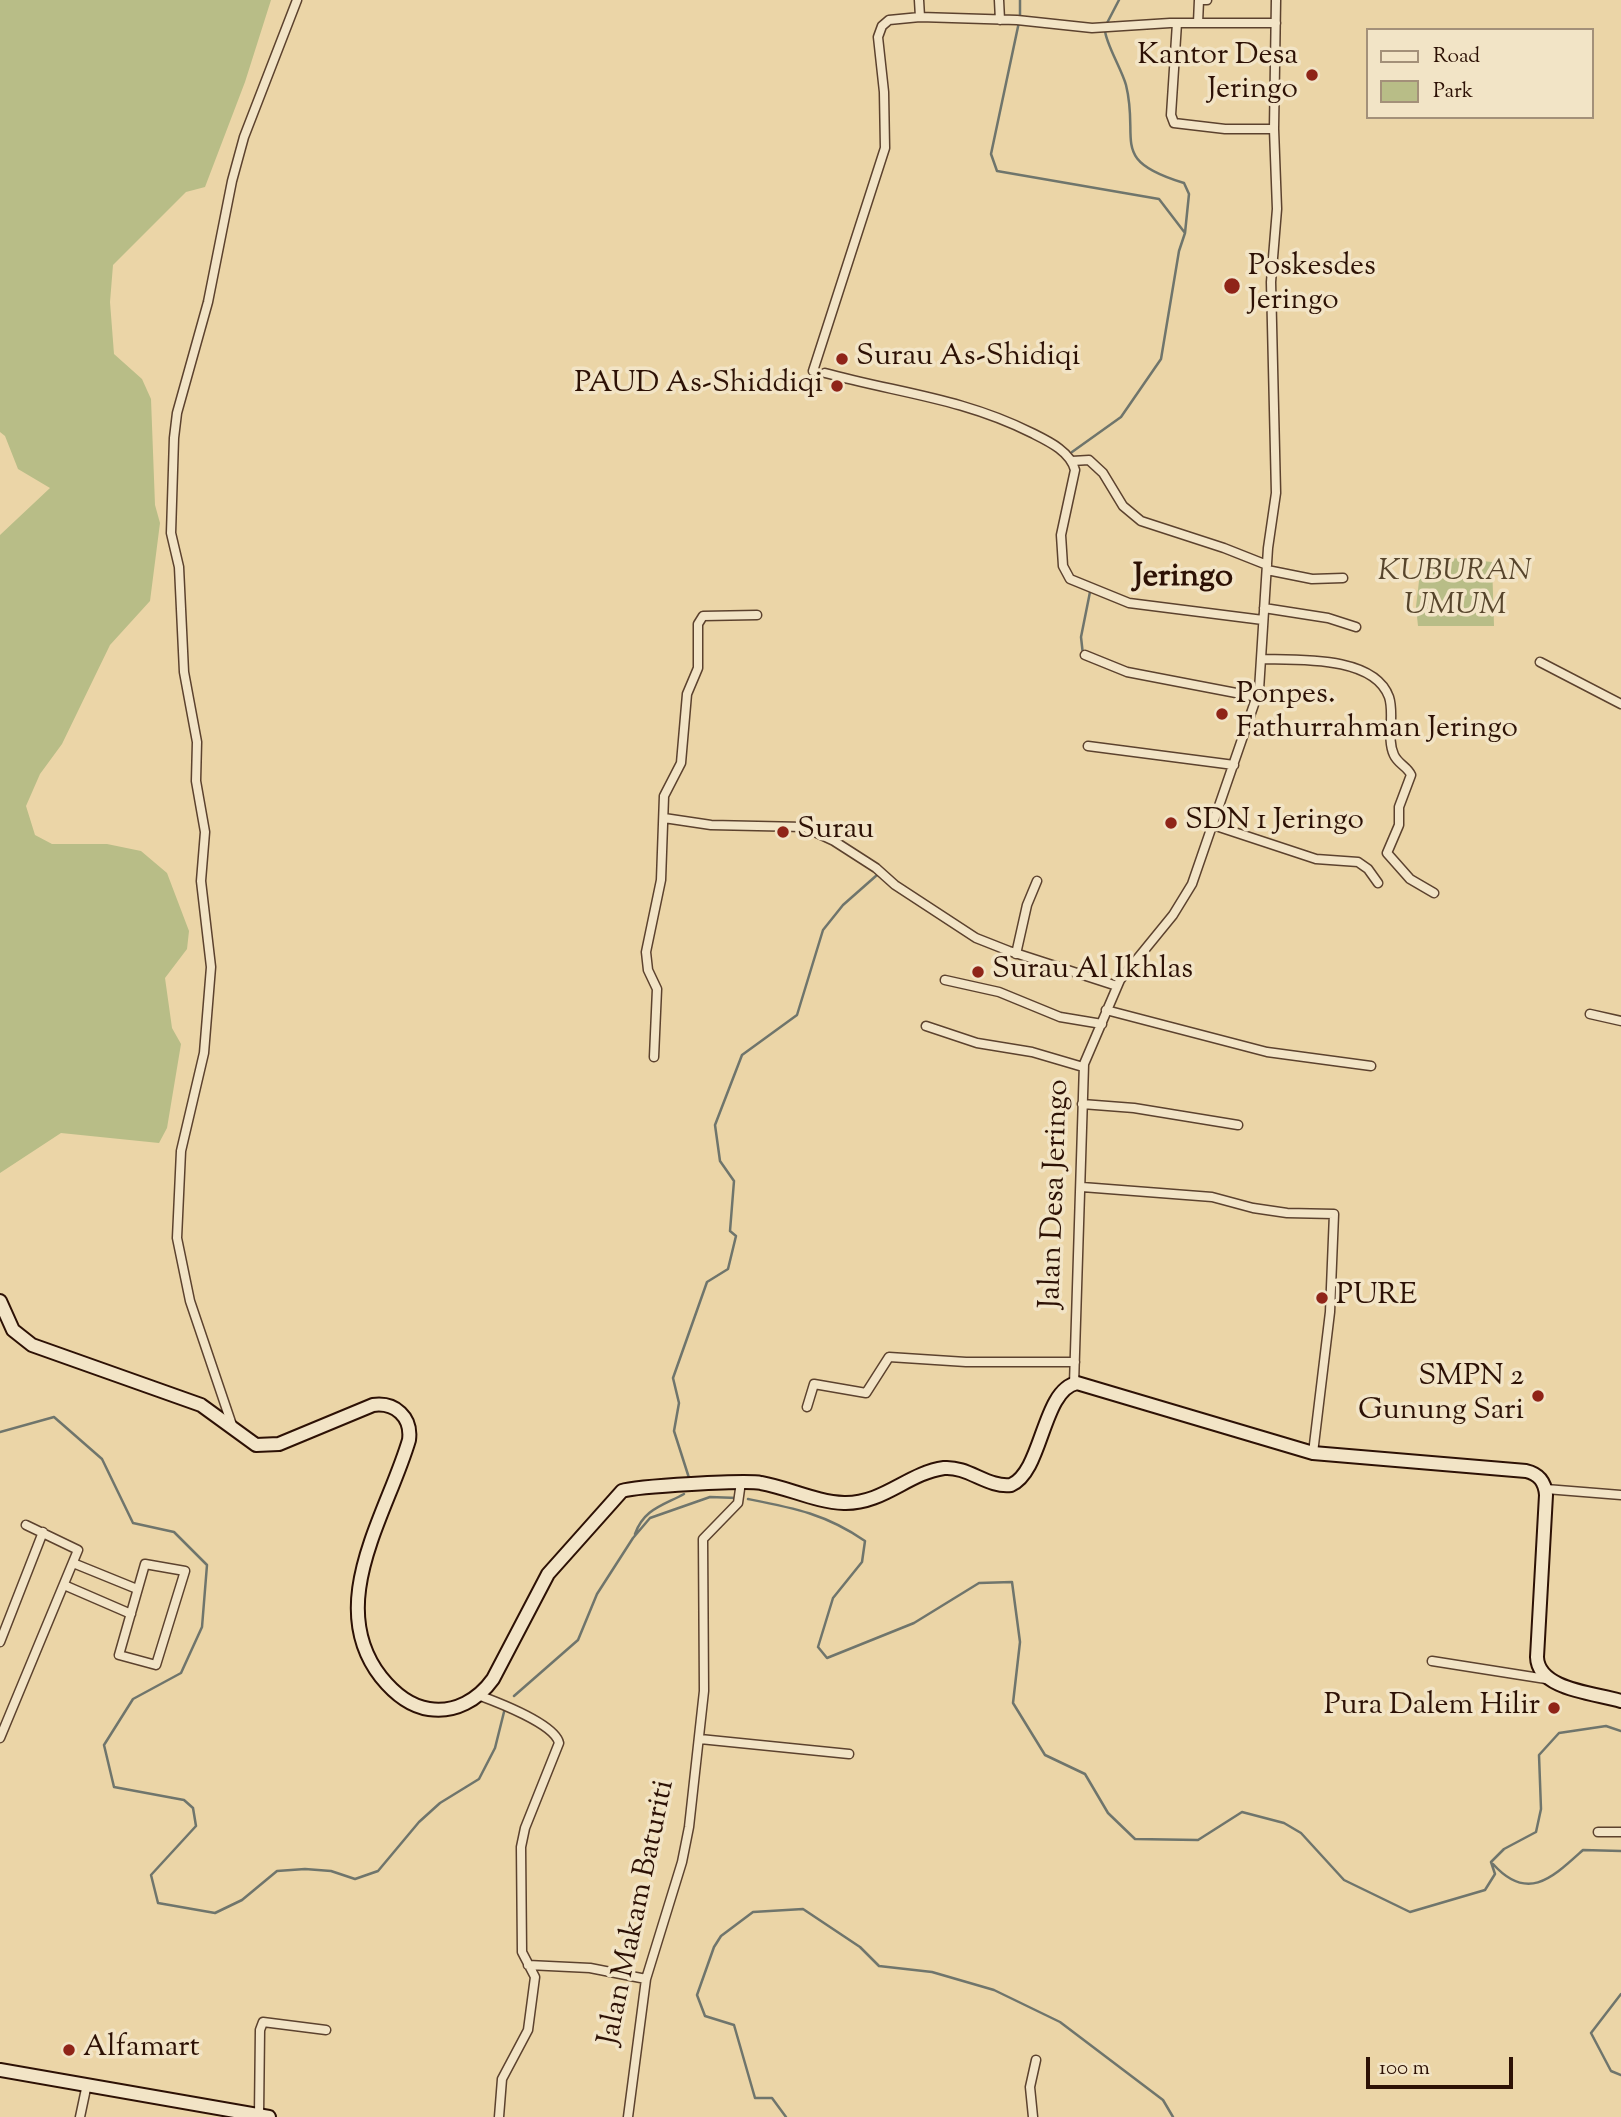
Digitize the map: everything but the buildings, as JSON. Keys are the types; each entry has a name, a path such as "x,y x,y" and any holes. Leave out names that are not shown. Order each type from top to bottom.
{"street":[{"path":"233,1428 190,1301 177,1238 181,1151 204,1053 211,967 201,881 205,832 197,781 196,731 184,671 178,558 171,533 174,438 177,413 208,302 241,148 297,0"},
{"path":"919,0 920,16"},
{"path":"999,0 1000,20"},
{"path":"1198,23 1199,1 1207,0"},
{"name":"Jalan Desa Jeringo","path":"1074,1384 1082,1187 1083,1067 1117,986 1186,895 1258,697 1267,568 1276,493 1271,282 1277,209 1274,130 1276,0"},
{"path":"813,371 885,148 884,92 878,37 881,26 890,20 920,16 1092,28 1177,23 1276,23"},
{"path":"1177,23 1171,115 1174,122 1225,129 1274,130"},
{"path":"825,373 986,411 1046,440 1072,461 1075,477 1064,512 1061,535 1063,566 1070,579 1129,603 1263,620"},
{"path":"1072,461 1089,460 1103,473 1123,506 1141,521 1267,568 1311,579 1343,578"},
{"path":"1264,608 1328,618 1356,627"},
{"path":"654,1057 657,989 648,970 646,952 650,924 658,904 664,796 681,763 687,694 698,668 700,619 703,616 757,615"},
{"path":"1085,655 1128,672 1258,697"},
{"path":"1261,659 1339,663 1363,673 1384,688 1391,709 1393,754 1411,775 1399,807 1399,825 1387,853 1410,879 1434,893"},
{"path":"1540,662 1621,704"},
{"path":"1088,746 1234,765"},
{"path":"664,818 711,825 804,827 834,841 876,868 895,885 961,929 1016,954 1117,986"},
{"path":"1213,825 1316,859 1359,862 1378,883"},
{"path":"1016,954 1027,905 1037,881"},
{"path":"946,980 999,992 1060,1017 1102,1024"},
{"path":"1106,1010 1266,1052 1371,1066"},
{"path":"1590,1014 1621,1021"},
{"path":"926,1026 977,1043 1032,1052 1083,1067"},
{"path":"1082,1104 1186,1115 1238,1125"},
{"path":"1082,1187 1212,1197 1253,1208 1287,1213 1334,1214 1330,1312 1313,1453"},
{"path":"0,1301 13,1330 32,1345 201,1405 250,1443 266,1447 373,1405 388,1405 401,1413 409,1425 409,1440 360,1578 356,1611 359,1633 377,1672 407,1701 430,1709 462,1705 478,1695 493,1679 548,1574 618,1494 633,1488 741,1482 764,1483 842,1503 873,1500 934,1471 948,1468 962,1470 1002,1485 1011,1485 1023,1475 1061,1393 1074,1384 1313,1453 1526,1471 1540,1478 1546,1489 1537,1661 1546,1679"},
{"path":"807,1407 814,1384 866,1393 889,1357 966,1362 1074,1363"},
{"name":"Jalan Makam Baturiti","path":"628,2117 646,1979 682,1863 700,1739 704,1691 703,1539 738,1503 741,1482"},
{"path":"1546,1489 1621,1495"},
{"path":"0,1738 4,1718 78,1550 26,1525"},
{"path":"0,1642 43,1532"},
{"path":"73,1563 137,1589"},
{"path":"145,1564 185,1571 156,1665 119,1655 137,1589 145,1564"},
{"path":"64,1585 131,1614"},
{"path":"1432,1661 1546,1679 1621,1701"},
{"path":"478,1695 520,1713 556,1735 559,1741 525,1828 521,1847 522,1952 536,1977 528,2030 504,2073 499,2117"},
{"path":"700,1739 849,1754"},
{"path":"1598,1832 1621,1832"},
{"path":"528,1965 597,1969 646,1979"},
{"path":"0,2070 264,2116 260,2030 263,2022 326,2030"},
{"path":"1033,2117 1030,2087 1036,2060"},
{"path":"80,2117 87,2084"}],"green space":[{"path":"0,0 271,0 245,82 205,187 186,192 113,265 110,302 114,354 142,379 151,399 155,505 160,523 150,601 110,645 62,744 40,774 26,806 35,835 52,844 107,844 141,851 167,873 189,931 187,949 165,978 172,1028 181,1044 167,1128 159,1143 61,1133 0,1173 0,535 50,488 18,469 5,436 0,432"},
{"name":"KUBURAN UMUM","path":"1422,555 1492,562 1494,626 1418,626 1416,607"}],"waterway":[{"path":"1020,0 1020,18"},
{"path":"1106,25 1119,0"},
{"path":"1019,22 991,154 997,171 1159,199 1185,233"},
{"path":"1072,452 1121,417 1161,359 1179,251 1185,233 1189,194 1184,183 1145,166 1136,157 1130,135 1126,85 1105,30"},
{"path":"1083,655 1081,637 1090,592"},
{"path":"690,1481 674,1431 679,1403 673,1378 707,1282 728,1269 736,1236 730,1231 734,1181 720,1161 715,1125 742,1055 797,1015 823,930 843,905 877,875"},
{"path":"0,1432 54,1417 102,1459 133,1523 174,1532 207,1565 202,1627 181,1673 133,1699 104,1745 114,1787 184,1800 193,1808 196,1826 151,1875 158,1903 215,1913 242,1900 277,1871 331,1871 355,1879 378,1871 419,1822 440,1803 479,1779 495,1748 505,1708"},
{"path":"635,1534 649,1514 684,1494"},
{"path":"514,1696 578,1640 597,1594 633,1538 650,1518 710,1497 738,1498"},
{"path":"748,1499 823,1518 865,1541 862,1562 833,1598 818,1647 827,1658 914,1623 979,1583 1012,1582 1020,1642 1013,1703 1045,1755 1085,1774 1108,1813 1135,1839 1198,1840 1242,1812 1284,1823 1301,1833 1344,1880 1410,1912 1485,1890 1495,1874 1491,1862 1504,1849 1536,1832 1541,1809 1539,1755 1559,1733 1606,1726 1621,1731"},
{"path":"1493,1864 1506,1876 1529,1884 1551,1877 1583,1850 1621,1851"},
{"path":"786,2117 772,2098 755,2098 734,2025 705,2016 697,1995 714,1947 721,1936 753,1912 803,1909 860,1947 879,1966 932,1972 994,1990 1060,2022 1163,2100 1173,2117"},
{"path":"1621,1994 1591,2033 1611,2071 1621,2075"}],"place":[{"name":"Kantor Desa Jeringo","path":"1312,75"},
{"name":"Poskesdes Jeringo","path":"1232,286"},
{"name":"Surau As-Shidiqi","path":"842,359"},
{"name":"PAUD As-Shiddiqi","path":"837,386"},
{"name":"Ponpes. Fathurrahman Jeringo","path":"1222,714"},
{"name":"SDN 1 Jeringo","path":"1171,823"},
{"name":"Surau","path":"783,832"},
{"name":"Surau Al Ikhlas","path":"978,972"},
{"name":"PURE","path":"1322,1298"},
{"name":"SMPN 2 Gunung Sari","path":"1538,1396"},
{"name":"Pura Dalem Hilir","path":"1554,1708"},
{"name":"Alfamart","path":"69,2050"}],"district":[{"name":"Jeringo","path":"1183,579"}]}
